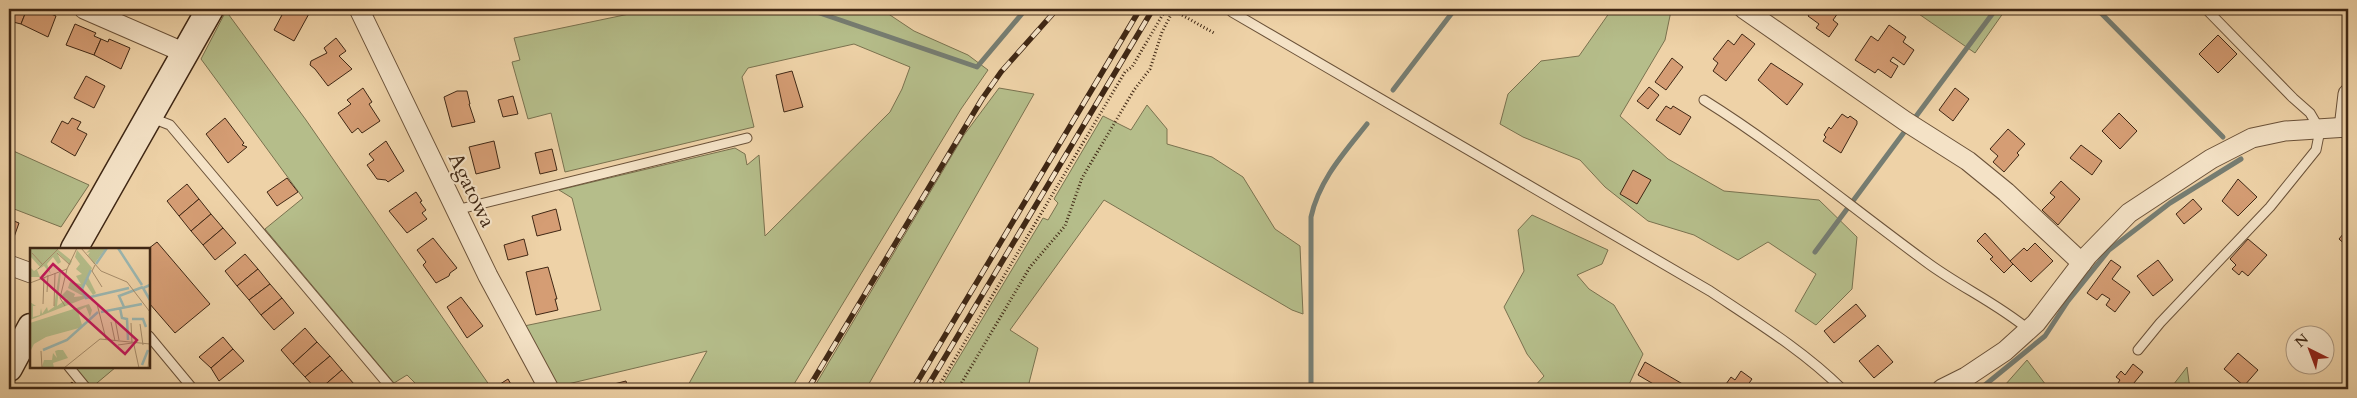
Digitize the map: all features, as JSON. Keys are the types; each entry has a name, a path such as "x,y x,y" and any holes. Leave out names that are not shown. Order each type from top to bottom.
{"street":[{"path":"84,9 185,53"},
{"path":"76,248 210,9"},
{"name":"Agatowa","path":"359,9 488,276 549,389"},
{"path":"1744,9 1905,121 1968,161 2006,192 2082,263"},
{"path":"1942,389 1966,377 2005,351 2036,324 2082,263 2128,213 2211,159 2252,138 2285,132 2346,128 2348,94"},
{"path":"9,265 30,273"},
{"path":"9,368 30,332"}],"lane":[{"path":"2138,350 2160,323 2270,207 2305,167 2316,150 2320,130 2310,113 2206,9"},
{"path":"1232,12 1710,291 1777,337 1831,378 1842,389"},
{"path":"1704,100 1747,127 1926,262 2013,317 2029,330"},
{"path":"149,116 170,125 392,389"},
{"path":"456,210 747,138"},
{"path":"150,337 193,389"},
{"path":"70,368 87,389"}],"path":[{"path":"937,389 1125,72 1132,67 1166,9"},
{"path":"958,389 1030,267 1065,226 1082,178 1134,90 1150,69 1162,32 1173,9 1214,33"}],"green space":[{"path":"653,9 881,9 914,31 968,55 988,70 961,109 791,389 686,389 707,351 555,387 524,326 601,310 572,198 559,190 735,148 745,154 747,165 759,155 765,236 890,112 902,89 910,67 854,44 748,68 742,77 754,127 565,172 551,113 528,119 512,62 520,60 514,38"},
{"path":"1612,9 1669,9 1671,11 1665,40 1620,116 1668,159 1724,191 1819,200 1857,237 1852,289 1816,325 1795,311 1816,274 1768,242 1738,260 1694,235 1648,221 1605,187 1580,160 1523,137 1500,124 1508,94 1541,61 1579,56"},
{"path":"1918,9 2006,9 1975,53 1916,12"},
{"path":"226,11 306,120 492,389 421,389 407,375 394,383 265,229 303,198 201,59"},
{"path":"999,88 1034,94 866,389 813,389 964,135"},
{"path":"1147,105 1167,129 1167,144 1212,157 1243,177 1275,229 1300,246 1303,314 1292,310 1104,200 1010,330 1038,348 1029,383 1042,389 940,389 1043,218 1048,220 1058,203 1054,199 1103,116 1131,130"},
{"path":"9,149 89,185 61,227 9,207"},
{"path":"1532,215 1608,250 1602,264 1577,275 1589,289 1614,305 1643,354 1627,389 1532,389 1544,376 1527,354 1504,307 1524,271 1518,230"},
{"path":"2027,360 2049,389 2008,389 2005,385"},
{"path":"2187,367 2190,389 2170,389"},
{"path":"75,368 115,368 91,388"}],"building":[{"path":"9,9 27,9 21,24 9,21"},
{"path":"27,9 38,9 56,16 48,37 21,24"},
{"path":"135,9 147,9 145,13"},
{"path":"275,9 311,10 294,41 274,30 283,13"},
{"path":"1813,9 1832,9 1838,13 1833,20 1838,24 1829,37 1816,28 1819,24 1808,16"},
{"path":"75,24 96,33 94,36 101,39 94,55 66,45"},
{"path":"1889,25 1906,37 1903,42 1914,50 1904,65 1893,57 1890,61 1898,66 1891,78 1878,69 1875,73 1855,60 1871,36 1878,41"},
{"path":"1742,34 1755,44 1726,81 1713,71 1718,63 1713,59 1728,40 1734,45"},
{"path":"2218,35 2237,54 2218,73 2199,54"},
{"path":"336,38 346,51 339,56 352,69 328,86 310,65 311,61 327,53 324,48"},
{"path":"101,39 108,42 109,39 130,48 121,69 94,55"},
{"path":"1672,58 1683,67 1666,90 1655,82"},
{"path":"1771,63 1803,84 1787,105 1758,80"},
{"path":"792,71 803,107 784,112 776,75"},
{"path":"86,76 105,86 94,108 74,98"},
{"path":"1649,87 1659,95 1648,109 1637,101"},
{"path":"363,88 372,102 369,104 380,121 362,133 358,128 352,133 338,113 351,104 347,100"},
{"path":"1955,88 1969,99 1953,121 1939,110"},
{"path":"457,91 467,91 475,122 452,127 444,97"},
{"path":"513,96 518,114 503,117 498,100"},
{"path":"1666,106 1671,109 1673,106 1691,117 1680,135 1656,120"},
{"path":"2119,113 2137,131 2120,149 2102,131"},
{"path":"1842,114 1848,118 1850,116 1857,121 1857,124 1841,153 1823,141 1829,127 1831,129"},
{"path":"72,118 81,122 77,129 87,134 75,156 51,142 62,121 68,124"},
{"path":"225,118 244,143 242,145 247,147 228,163 206,134"},
{"path":"2008,129 2025,144 2017,153 2019,155 2004,172 1993,162 1998,156 1990,149"},
{"path":"386,141 404,171 388,182 377,179 367,165 374,160 369,154"},
{"path":"494,141 500,168 476,174 469,147"},
{"path":"2081,145 2102,161 2092,175 2070,158"},
{"path":"552,149 557,170 540,174 535,153"},
{"path":"1633,170 1651,180 1637,204 1620,194"},
{"path":"287,178 298,192 277,206 267,192"},
{"path":"2238,179 2257,197 2238,216 2222,201"},
{"path":"2061,181 2080,199 2058,225 2042,210 2055,197 2050,193"},
{"path":"187,184 199,199 179,216 167,201"},
{"path":"416,192 426,210 422,213 427,219 407,233 389,211"},
{"path":"199,199 211,214 191,231 179,216"},
{"path":"2193,199 2202,209 2184,224 2176,214"},
{"path":"556,209 561,230 537,236 532,216"},
{"path":"211,214 223,228 203,245 191,231"},
{"path":"9,219 19,223 13,240 9,239"},
{"path":"223,228 236,243 215,260 203,245"},
{"path":"2348,228 2348,247 2339,239"},
{"path":"1985,233 2013,264 2004,273 1990,259 1993,257 1977,241"},
{"path":"433,238 457,268 449,276 436,283 423,265 426,262 417,250"},
{"path":"524,239 528,255 508,260 504,245"},
{"path":"2248,239 2267,255 2248,276 2242,271 2239,275 2232,269 2236,265 2230,259"},
{"path":"157,242 210,304 175,333 150,304 149,248"},
{"path":"2035,243 2053,261 2031,282 2010,261 2024,248 2027,251"},
{"path":"245,254 258,269 237,286 225,271"},
{"path":"2111,260 2121,267 2112,279 2130,292 2115,312 2106,305 2110,299 2102,294 2097,300 2087,293"},
{"path":"2158,260 2173,280 2153,296 2137,276"},
{"path":"548,267 557,299 555,299 558,310 536,315 526,272"},
{"path":"258,269 270,284 249,300 237,286"},
{"path":"270,284 282,298 261,315 249,300"},
{"path":"461,297 483,326 467,338 447,307"},
{"path":"282,298 294,313 274,330 261,315"},
{"path":"1856,304 1866,316 1834,343 1824,331"},
{"path":"305,328 317,342 293,364 281,350"},
{"path":"223,337 233,349 211,368 199,357"},
{"path":"317,342 330,356 305,377 293,364"},
{"path":"1878,345 1893,362 1874,378 1859,361"},
{"path":"233,349 244,361 219,381 211,368"},
{"path":"2238,353 2258,370 2244,386 2224,369"},
{"path":"330,356 342,370 320,389 316,389 305,377"},
{"path":"1645,362 1686,386 1684,389 1662,389 1638,375"},
{"path":"2133,364 2143,372 2129,389 2120,389 2116,386 2120,380 2116,377 2121,371 2125,375"},
{"path":"342,370 354,384 348,389 320,389"},
{"path":"1741,371 1752,379 1745,389 1728,389 1730,387 1726,384 1731,377 1735,380"},
{"path":"508,379 513,388 499,389 497,386"},
{"path":"626,381 628,389 607,389 606,386"},
{"path":"72,382 78,389 66,389 66,387"}],"waterway":[{"path":"808,9 977,67 1026,9"},
{"path":"1393,90 1455,9"},
{"path":"1914,119 1996,9"},
{"path":"2097,9 2223,137"},
{"path":"1311,389 1311,217 1326,179 1341,156 1367,124"},
{"path":"1815,252 1905,131"},
{"path":"1980,389 2045,336 2068,301 2109,250 2170,203 2241,159"}],"railway":[{"path":"808,389 982,99 1001,72 1057,9"},
{"path":"913,389 1140,9"},
{"path":"926,389 1153,9"}]}
